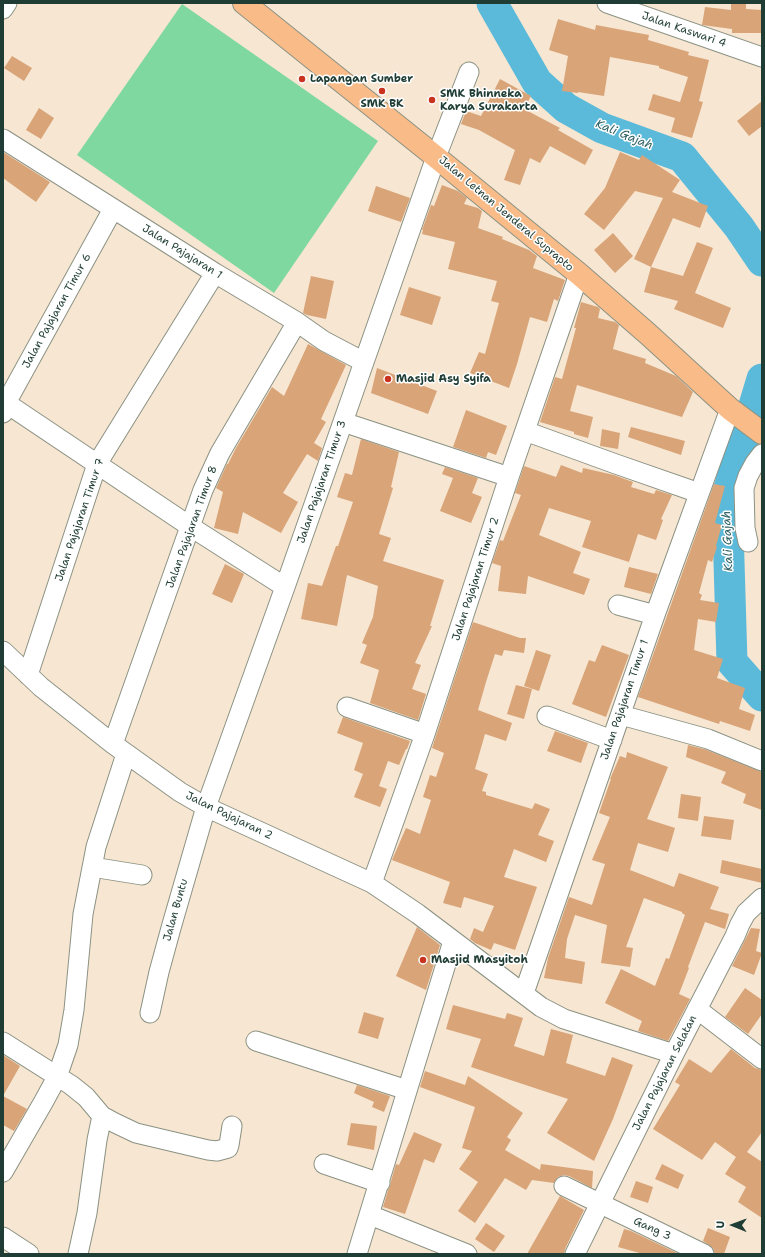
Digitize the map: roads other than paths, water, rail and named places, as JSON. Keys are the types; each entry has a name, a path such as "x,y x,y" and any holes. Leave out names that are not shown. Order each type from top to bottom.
{"highway":[{"name":"Jalan Letnan Jenderal Suprapto","path":"244,3 436,157 578,274 648,334 734,412 762,433"}],"street":[{"path":"3,8 7,3"},
{"name":"Jalan Kaswari 4","path":"606,3 762,57"},
{"name":"Jalan Pajajaran Timur 3","path":"206,807 436,157 468,72"},
{"name":"Jalan Pajajaran 1","path":"3,139 215,273 297,322 324,341 364,362"},
{"name":"Jalan Pajajaran Timur 6","path":"4,406 113,209"},
{"name":"Jalan Pajajaran Timur 7","path":"28,675 97,464 215,273"},
{"name":"Jalan Pajajaran Timur 2","path":"372,883 425,734 509,477 526,431 578,274"},
{"name":"Jalan Pajajaran Timur 8","path":"3,1172 41,1108 57,1077 68,1045 74,1010 83,914 96,847 119,749 203,490 220,453 297,322"},
{"path":"4,406 97,464 191,527 285,587"},
{"name":"Jalan Pajajaran Timur 1","path":"524,993 620,714 699,493 734,412"},
{"path":"343,422 509,477"},
{"path":"526,431 699,493"},
{"path":"748,542 745,528 744,488 748,476 762,454"},
{"path":"618,605 655,615"},
{"name":"Jalan Pajajaran 2","path":"3,651 28,675 119,749 180,792 206,807 372,883 418,914 541,1007 564,1019 674,1054"},
{"path":"347,707 425,734"},
{"path":"620,714 708,739 762,761"},
{"path":"547,716 612,740"},
{"name":"Jalan Buntu","path":"150,1013 159,972 206,807"},
{"path":"92,867 142,875"},
{"name":"Jalan Pajajaran Selatan","path":"575,1254 740,924 746,913 762,898"},
{"path":"357,1254 453,941"},
{"path":"697,1009 762,1059"},
{"path":"256,1041 407,1090"},
{"path":"3,1042 72,1085 86,1097 102,1116 136,1132 217,1151 228,1148 232,1126"},
{"path":"78,1254 102,1116"},
{"path":"324,1164 380,1183"},
{"name":"Gang 3","path":"564,1186 704,1254"},
{"path":"370,1215 467,1254"},
{"path":"3,1237 29,1254"}],"waterway":[{"name":"Kali Gajah","path":"492,3 537,82 566,108 602,128 682,157 739,227 762,261"},
{"name":"Kali Gajah","path":"762,379 727,495 732,662 762,696"}],"place":[{"name":"Lapangan Sumber","path":"302,79"},
{"name":"SMK BK","path":"382,91"},
{"name":"SMK Bhinneka Karya Surakarta","path":"432,100"},
{"name":"Masjid Asy Syifa","path":"388,379"},
{"name":"Masjid Masyitoh","path":"423,960"}]}
